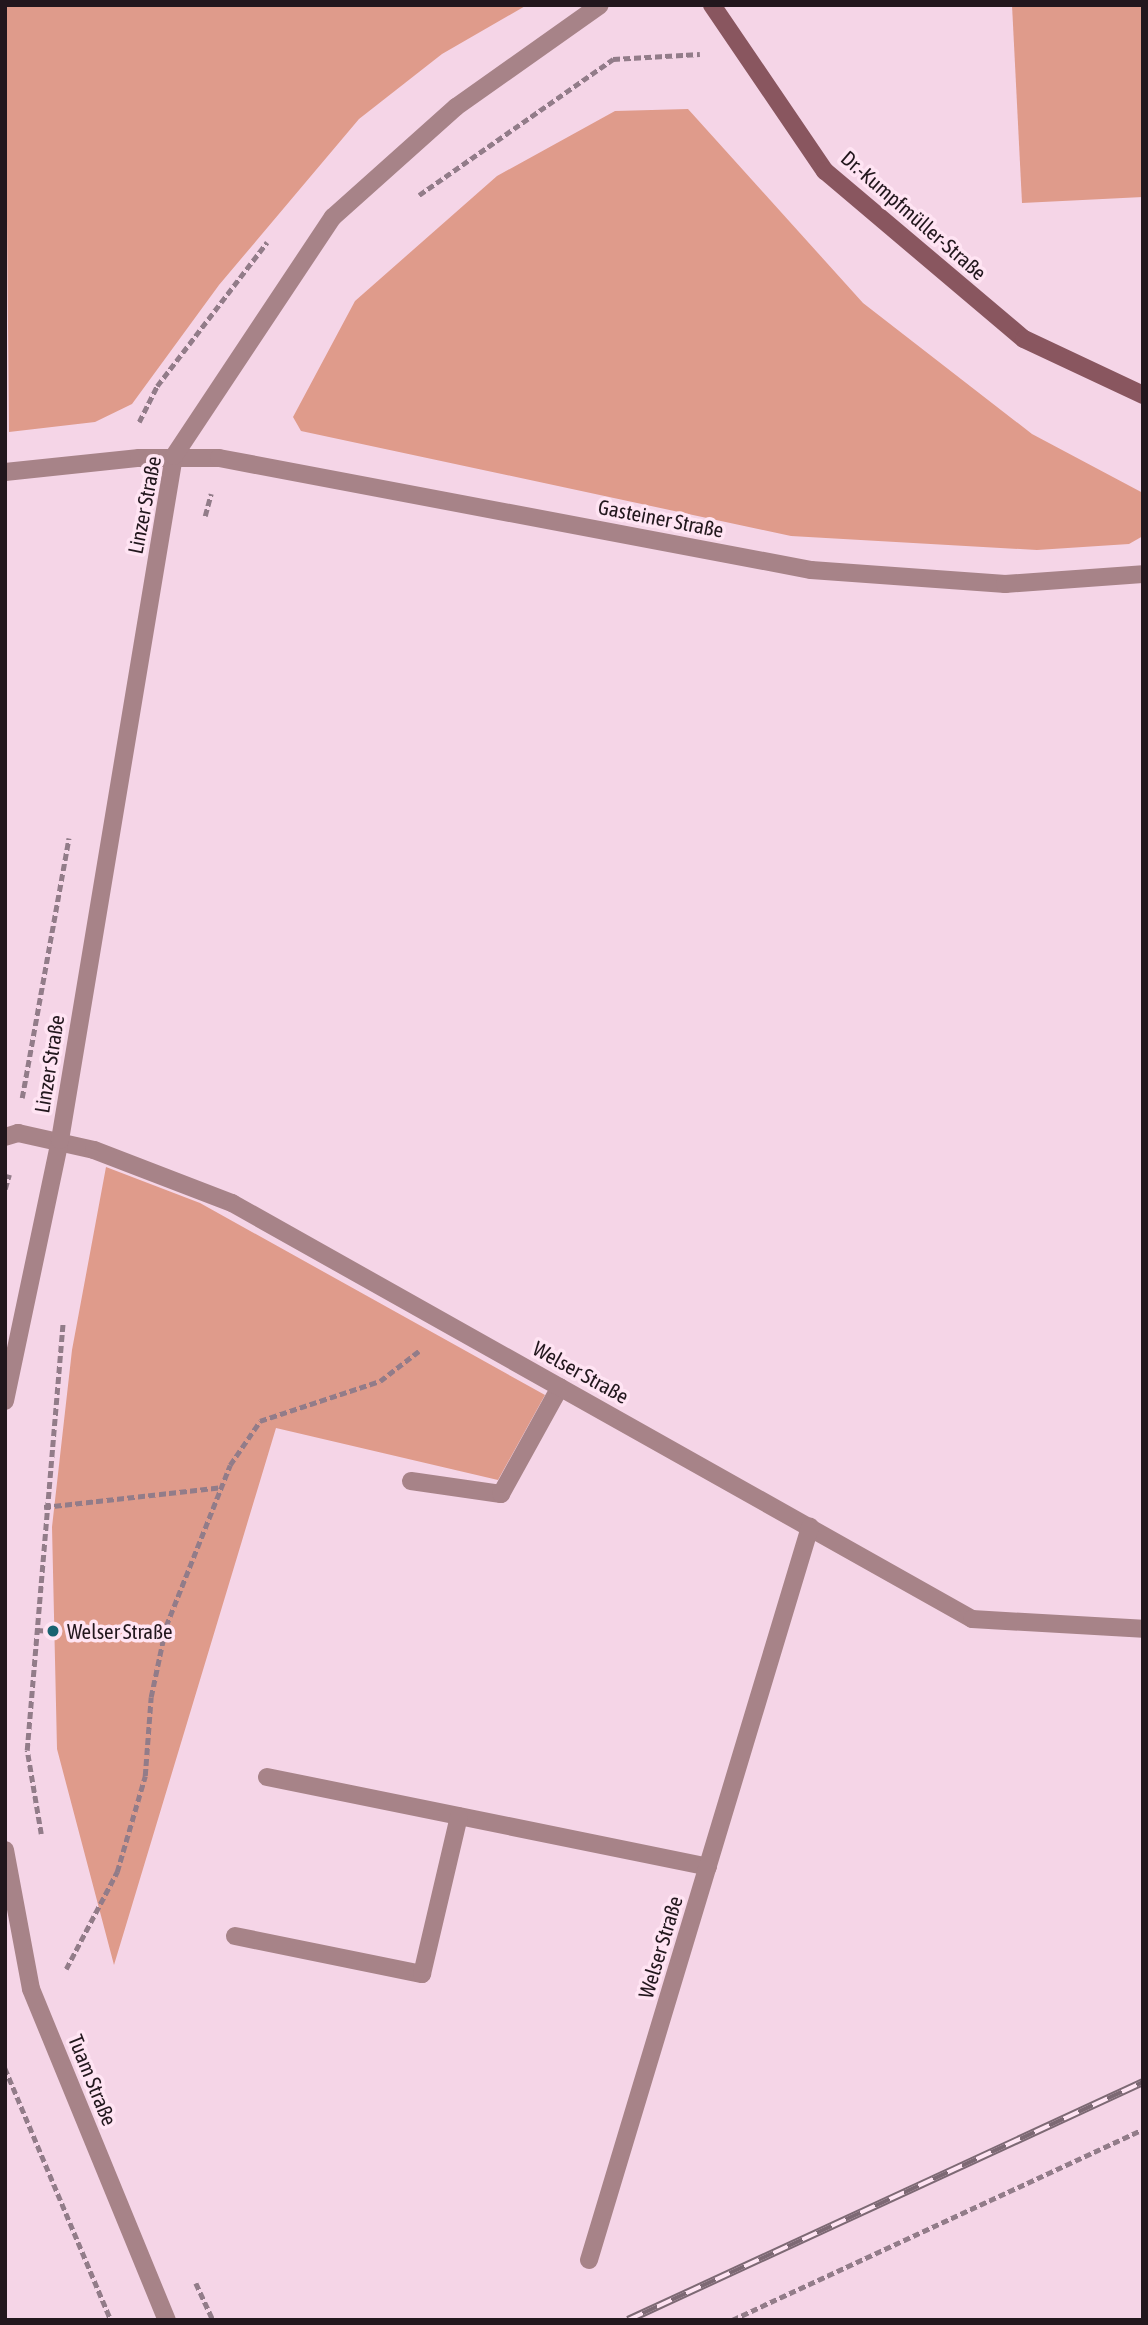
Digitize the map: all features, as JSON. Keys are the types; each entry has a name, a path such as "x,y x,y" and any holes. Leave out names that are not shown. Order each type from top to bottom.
{"street":[{"name":"Linzer Straße","path":"60,1140 174,456 333,217 456,107 600,5"},
{"name":"Dr.-Kumpfmüller-Straße","path":"712,5 825,171 1024,339 1143,395"},
{"name":"Gasteiner Straße","path":"5,472 174,456 219,457 811,570 1004,584 1143,574"},
{"name":"Welser Straße","path":"5,1137 60,1140 232,1203 972,1619 1143,1629"},
{"path":"5,1401 60,1140"},
{"path":"411,1480 501,1494 560,1387"},
{"name":"Welser Straße","path":"589,2260 810,1527"},
{"path":"267,1777 708,1867"},
{"path":"236,1936 422,1974 459,1816"},
{"name":"Tuam Straße","path":"5,1850 31,1989 167,2320"}],"path":[{"path":"407,204 614,59 743,51"},
{"path":"204,521 219,457"},
{"path":"43,1846 27,1751 44,1507 64,1320"},
{"path":"65,1970 117,1872 145,1776 151,1697 166,1626 221,1487 260,1421 380,1381 420,1350 443,1321"},
{"path":"44,1507 221,1487"},
{"path":"36,1630 53,1631"},
{"path":"63,1956 69,1983"},
{"path":"5,2068 111,2320"},
{"path":"732,2320 1143,2130"},
{"path":"190,2270 213,2320"}],"shaded area":[{"path":"5,5 527,5 442,54 359,119 219,285 132,404 95,422 9,432"},
{"path":"1012,5 1143,5 1143,197 1022,203"},
{"path":"688,109 863,303 1032,434 1143,493 1143,536 1129,544 1037,550 791,536 301,431 293,417 355,301 497,176 615,111"},
{"path":"106,1167 200,1203 545,1395 498,1480 276,1428 114,1965 57,1749 52,1527 72,1350"}],"railway":[{"path":"628,2320 1143,2082"}],"place":[{"name":"Welser Straße","path":"53,1631"}]}
